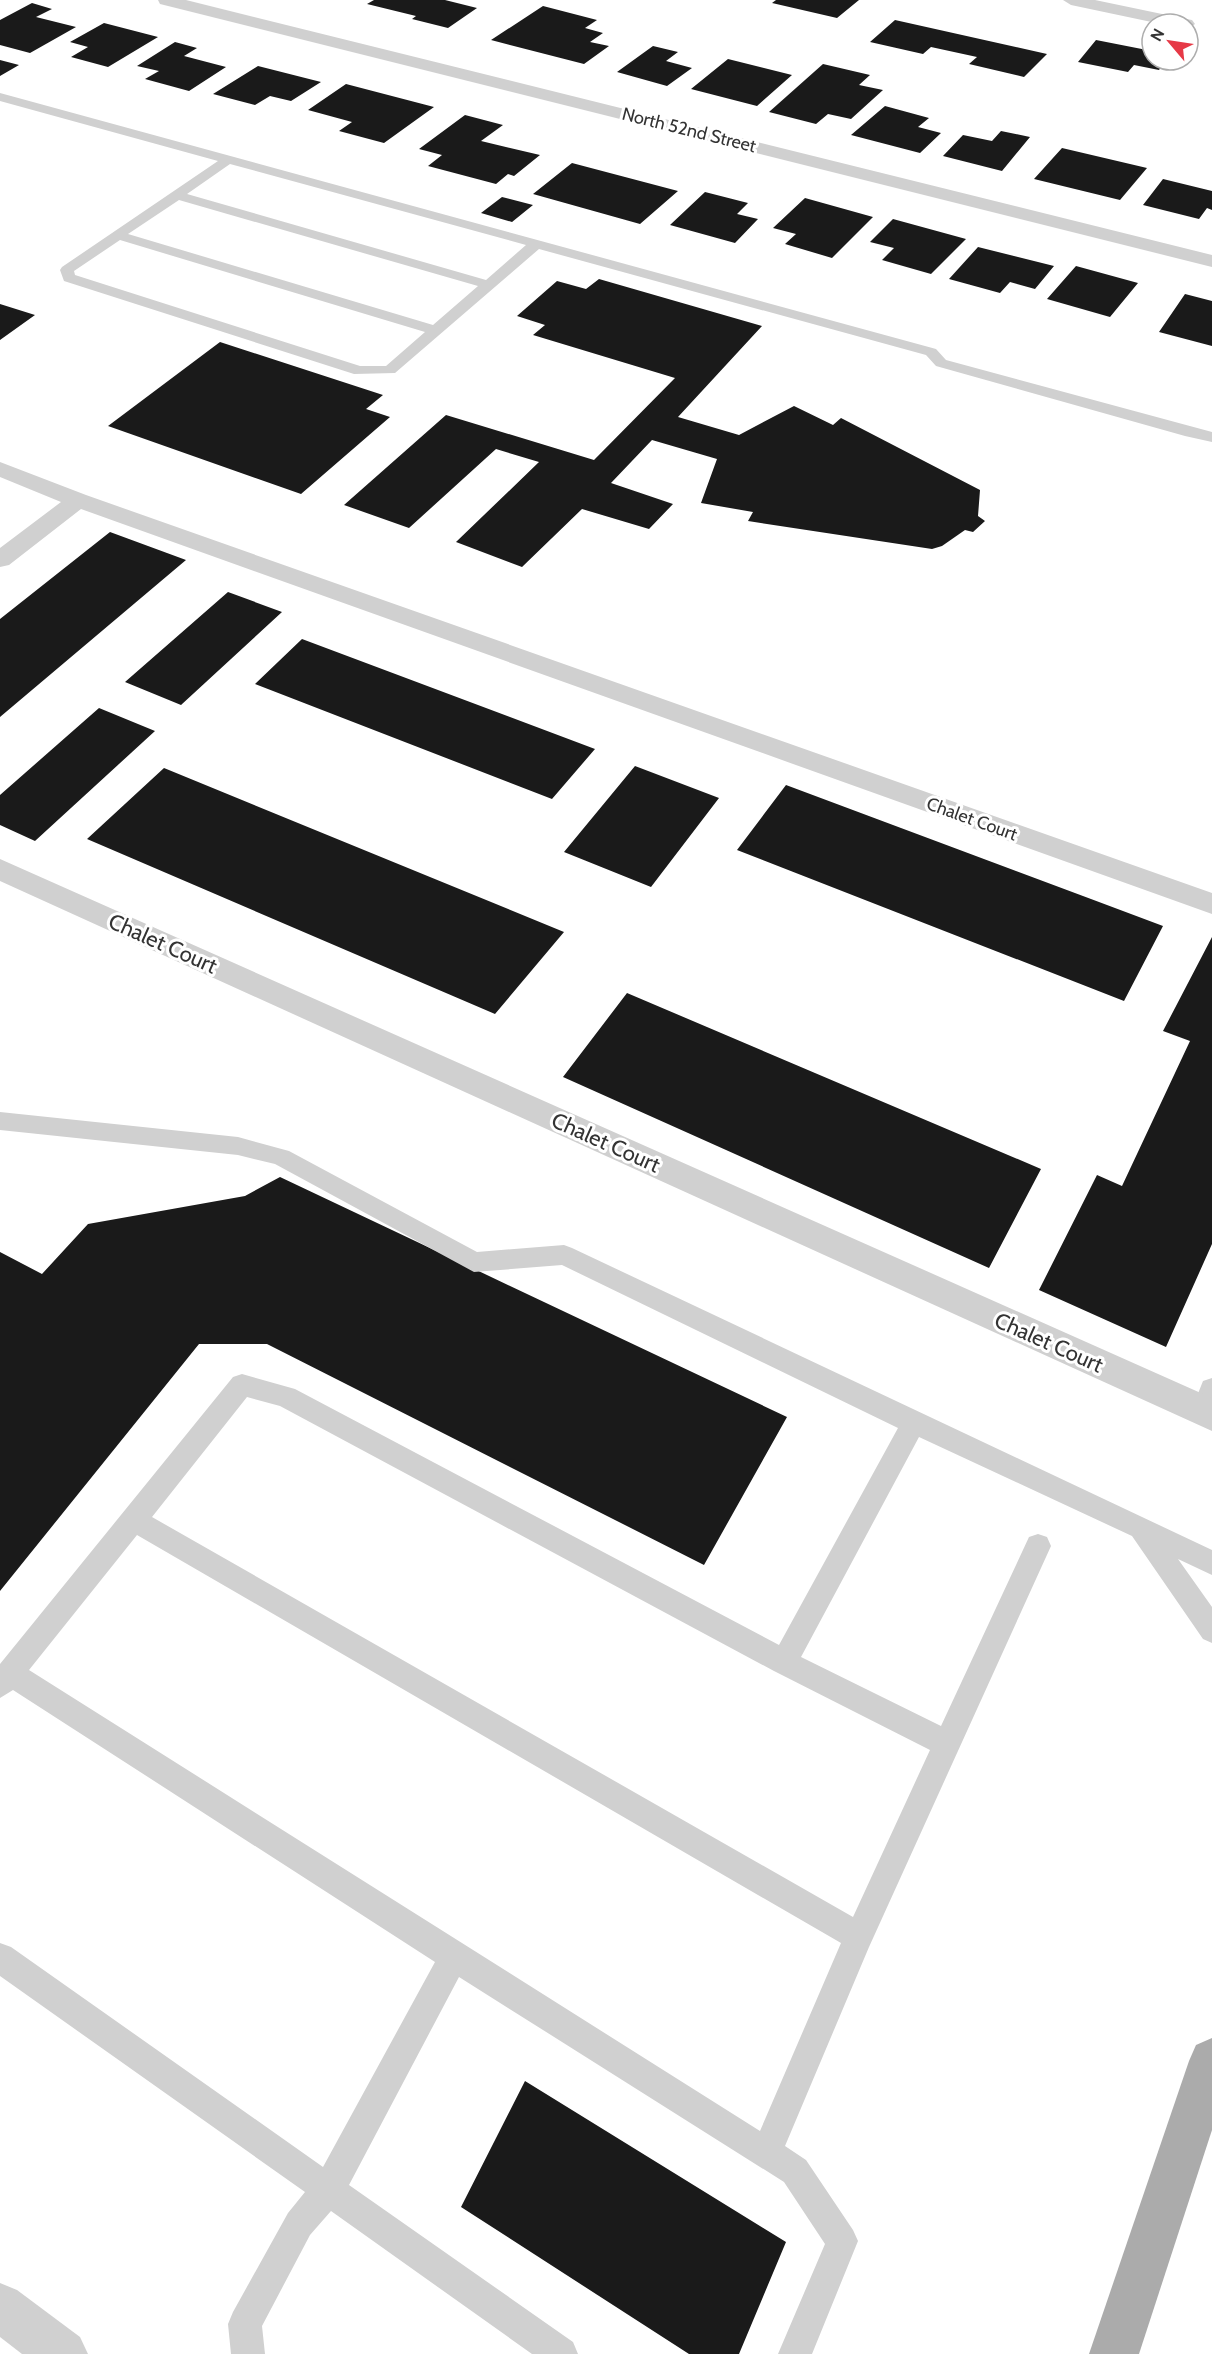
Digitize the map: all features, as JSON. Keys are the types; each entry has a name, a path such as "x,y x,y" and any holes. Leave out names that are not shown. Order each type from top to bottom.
{"main road":[{"path":"1114,2354 1212,2061"}],"street":[{"name":"North 52nd Street","path":"166,0 1212,261"},
{"path":"1071,0 1140,14"},
{"name":"Chalet Court","path":"0,469 78,500 1212,904"},
{"path":"0,560 78,500"},
{"name":"Chalet Court","path":"0,869 1209,1405"},
{"path":"0,2307 49,2350"}],"lane":[{"path":"0,97 931,352 941,363 1190,433 1212,437"},
{"path":"229,159 67,270 69,278 359,371 390,370 536,244"},
{"path":"177,195 489,285"},
{"path":"117,236 436,330"},
{"path":"0,1121 238,1146 281,1157 474,1262 564,1255 1212,1563"},
{"path":"795,2354 842,2241 795,2171 5,1679 242,1385 286,1397 784,1662 947,1744"},
{"path":"784,1662 914,1423"},
{"path":"134,1520 859,1937"},
{"path":"1140,1527 1212,1630"},
{"path":"766,2153 859,1937 1038,1546"},
{"path":"248,2354 245,2324 299,2224 329,2189 454,1957"},
{"path":"0,1958 561,2354"}],"building":[{"path":"374,0 445,0 477,8 448,28 412,19 416,16 367,4"},
{"path":"776,0 859,0 837,18 772,3"},
{"path":"32,3 52,9 36,17 76,27 30,53 0,45 0,20"},
{"path":"543,6 597,20 585,28 603,33 590,42 609,46 584,64 491,40"},
{"path":"895,20 1047,54 1024,77 969,64 977,57 931,47 923,54 870,42"},
{"path":"104,23 158,37 108,67 71,57 88,47 70,42"},
{"path":"1096,40 1140,49 1140,66 1134,65 1128,72 1078,62"},
{"path":"175,42 197,48 184,56 226,67 189,91 145,79 159,71 137,66"},
{"path":"653,46 678,52 666,61 692,68 667,86 617,72"},
{"path":"728,59 792,75 757,106 691,89"},
{"path":"0,60 19,65 0,76"},
{"path":"823,64 870,75 859,85 883,90 851,119 828,114 816,124 769,112"},
{"path":"258,66 321,82 291,101 270,96 255,105 213,94"},
{"path":"346,84 434,107 384,143 339,131 352,122 308,110"},
{"path":"885,106 929,118 918,127 941,133 920,153 851,135"},
{"path":"465,115 503,125 481,141 540,155 514,176 508,174 496,184 428,166 442,155 419,149"},
{"path":"1001,131 1030,137 1002,171 943,156 963,135 992,141"},
{"path":"1062,148 1147,168 1120,200 1034,179"},
{"path":"572,163 678,191 640,224 533,194"},
{"path":"1163,179 1212,191 1212,210 1207,208 1199,219 1143,205"},
{"path":"705,192 748,203 737,214 758,219 735,243 670,225"},
{"path":"502,197 533,205 512,222 481,213"},
{"path":"805,198 873,217 832,258 785,244 796,234 773,228"},
{"path":"893,219 966,239 931,274 882,260 894,248 870,242"},
{"path":"978,247 1054,266 1035,289 1010,282 1000,293 949,279"},
{"path":"1076,266 1138,283 1110,317 1047,299"},
{"path":"599,279 762,326 678,417 739,435 794,406 833,425 841,418 980,490 978,516 985,521 973,532 965,530 942,546 932,549 748,521 753,512 701,503 717,459 652,440 611,483 673,504 649,529 582,509 522,567 456,542 539,462 496,449 409,528 344,505 446,415 594,460 675,378 533,335 545,325 517,316 557,281 586,289"},
{"path":"1185,294 1212,301 1212,346 1159,332"},
{"path":"0,304 35,315 0,340"},
{"path":"220,342 383,395 366,409 390,417 301,494 108,426"},
{"path":"110,532 186,560 0,717 0,619"},
{"path":"228,592 282,612 181,705 125,682"},
{"path":"302,639 595,749 552,799 255,684"},
{"path":"99,708 155,731 35,841 0,825 0,795"},
{"path":"635,766 719,798 651,887 564,852"},
{"path":"164,768 564,932 495,1014 87,839"},
{"path":"786,785 1163,926 1124,1001 737,850"},
{"path":"1212,937 1212,1244 1166,1347 1039,1290 1097,1175 1122,1186 1190,1041 1163,1031"},
{"path":"627,993 1041,1169 989,1268 563,1077"},
{"path":"280,1177 787,1417 704,1565 267,1344 199,1344 0,1591 0,1252 42,1274 88,1224 245,1196"},
{"path":"525,2081 786,2242 739,2354 689,2354 461,2207"}]}
